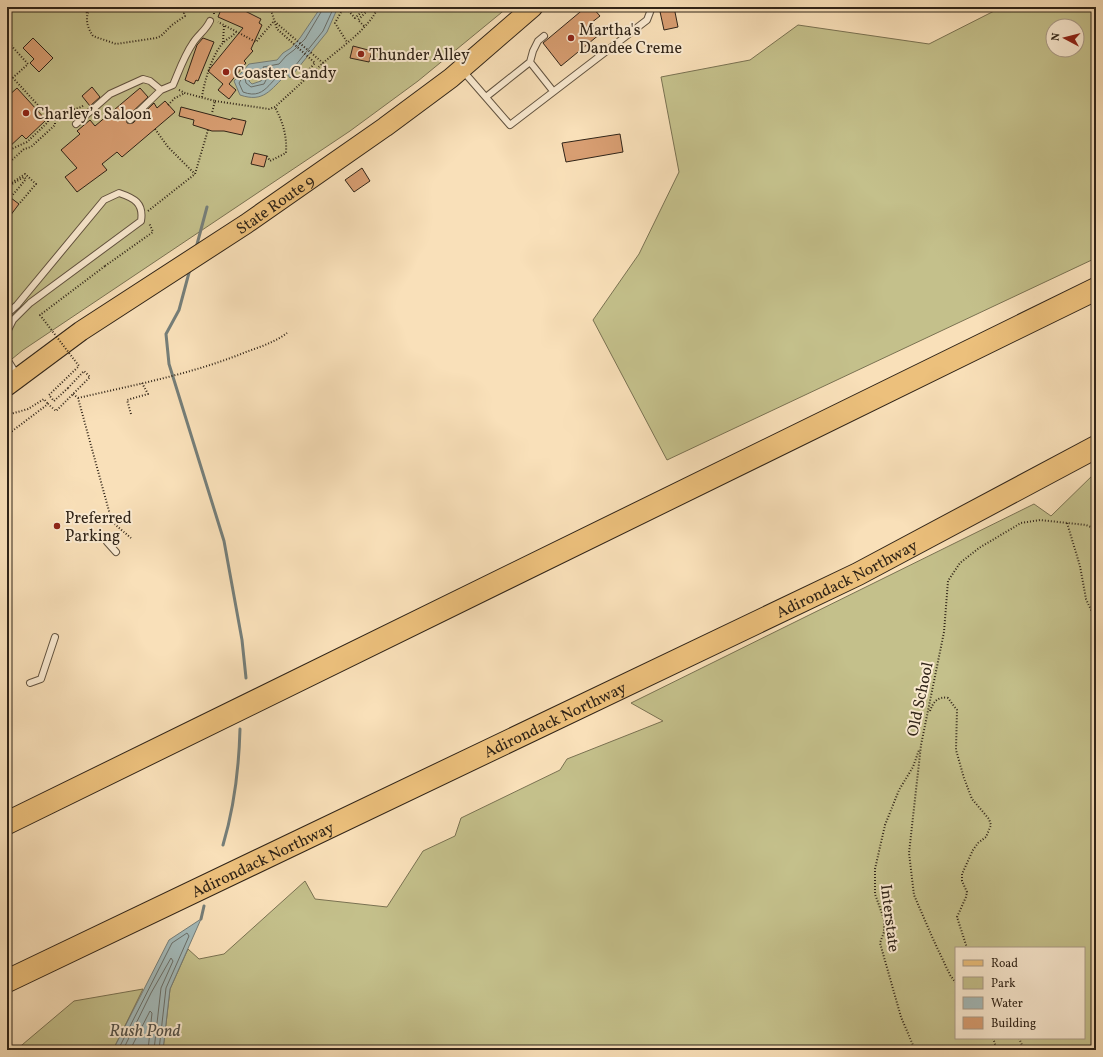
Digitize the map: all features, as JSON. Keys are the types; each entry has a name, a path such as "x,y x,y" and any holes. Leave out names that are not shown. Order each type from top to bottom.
{"highway":[{"path":"7,823 1096,289"},
{"name":"Adirondack Northway","path":"7,982 858,574 1096,446"}],"main road":[{"name":"State Route 9","path":"13,381 81,331 215,244 385,127 461,69 533,7"}],"lane":[{"path":"461,69 510,126 553,91 647,20 652,7"},
{"path":"130,120 161,90 173,85 190,47 206,29 210,21"},
{"path":"486,97 530,62 538,41 544,36"},
{"path":"530,62 553,91"},
{"path":"76,124 110,94 143,79 150,81 161,90"},
{"path":"173,85 182,92"},
{"path":"7,314 104,200 119,193 129,196 139,203 142,211 141,221 30,303 13,320 7,332"},
{"path":"7,359 13,381"},
{"path":"107,542 116,552"},
{"path":"30,683 41,679 55,637"}],"path":[{"path":"83,7 87,13 90,31 93,36 116,44 161,36 172,25 185,16 184,13 188,7"},
{"path":"87,13 91,7"},
{"path":"270,7 278,29 315,63 303,74 301,78 303,81"},
{"path":"344,7 335,23 347,42"},
{"path":"348,7 346,8 356,18 368,7"},
{"path":"364,26 358,20 371,7"},
{"path":"168,105 182,92 202,96 215,101 269,109 275,107 364,26 375,14 378,7"},
{"path":"416,7 428,7"},
{"path":"210,21 214,19 224,26 256,42 274,20"},
{"path":"274,20 323,63"},
{"path":"202,96 207,72 223,42 222,30 224,26"},
{"path":"223,42 232,37 236,32"},
{"path":"7,41 28,64 7,83"},
{"path":"7,157 12,160 24,149 31,147 55,125 55,120 48,116 13,78"},
{"path":"212,114 215,101"},
{"path":"7,151 27,142 48,122 48,116 52,112 77,110 86,103"},
{"path":"267,156 270,161 286,153 287,138 283,122 275,107"},
{"path":"155,129 168,147 195,174"},
{"path":"144,214 195,174 208,130"},
{"path":"7,187 25,174 36,184 19,204"},
{"path":"7,187 24,177 26,179 11,198"},
{"path":"7,415 28,409 44,398 56,411 90,377 84,371 54,401 49,395 79,366 40,315 153,232"},
{"path":"78,398 182,373 233,358 279,339 287,333"},
{"path":"131,414 127,400 148,394 142,383"},
{"path":"73,394 78,398 112,522 131,538"},
{"path":"7,435 48,404"},
{"name":"Old School","path":"955,982 950,975 932,939 914,895 909,853 921,745 944,632 948,581 960,563 979,548 1021,523 1040,520 1086,525 1096,529"},
{"path":"1067,523 1080,566 1086,599 1096,621"},
{"path":"927,720 935,700 946,697 952,701 957,710 956,750 964,778 972,799 989,820 991,825 986,837 978,843 973,850 962,874 962,881 967,892 957,917 967,947"},
{"name":"Interstate","path":"915,1050 901,1017 880,942 884,932 884,919 875,894 875,869 885,826 899,790 913,767 921,745"},
{"path":"993,1039 997,1050"},
{"path":"1019,1039 1024,1050"}],"green space":[{"path":"7,7 507,8 418,81 350,131 23,350 7,363"},
{"path":"1002,7 1096,7 1096,258 667,460 593,320 639,254 679,172 661,77 750,60 798,25 929,44"},
{"path":"1096,472 1096,1050 163,1050 170,989 188,949 199,959 224,954 305,881 315,899 387,907 423,851 455,836 461,818 560,770 567,759 663,721 631,703 1034,504 1051,516"},
{"path":"143,989 113,1050 16,1050 74,1001"}],"water":[{"path":"321,7 338,7 327,32 290,78 287,74 271,90 261,96 248,97 240,95 234,81 249,64 277,60 300,38","holes":["258,72 263,74 261,81 252,84 249,81 251,76 255,73"]},
{"name":"Rush Pond","path":"201,919 170,989 163,1050 113,1050 169,940"}],"building":[{"path":"222,7 245,7 243,10 261,19 259,23 262,25 251,49 253,51 244,61 246,63 229,84 236,90 229,99 218,90 223,84 208,71 243,28 218,17"},
{"name":"Martha's Dandee Creme","path":"586,7 592,7 600,16 591,23 600,34 561,66 543,43"},
{"path":"659,7 674,7 678,27 664,30"},
{"path":"33,38 53,58 39,72 30,63 34,59 23,48"},
{"path":"203,38 214,42 198,81 196,80 194,84 185,80 197,45"},
{"name":"Thunder Alley","path":"353,46 372,51 369,62 350,58"},
{"path":"92,87 100,97 90,106 82,96"},
{"path":"17,88 46,120 26,139 22,135 7,149 7,97"},
{"path":"140,88 148,97 127,117 127,123 133,123 154,103 157,108 165,101 175,112 122,157 117,152 102,164 107,170 77,192 65,177 77,168 61,150 80,134 77,131 90,120 95,126"},
{"path":"181,107 231,120 232,118 246,121 242,135 224,131 212,131 193,125 194,120 179,116"},
{"path":"620,134 623,152 566,162 562,143"},
{"path":"254,153 267,156 264,167 251,164"},
{"path":"362,168 370,181 354,192 345,180"},
{"path":"7,195 19,204 7,220"}],"waterway":[{"path":"196,248 207,207"},
{"path":"190,269 179,310 166,334 169,364 224,541 242,640 246,678"},
{"path":"223,845 235,787 240,729"},
{"path":"201,919 204,906"}],"place":[{"name":"Martha's Dandee Creme","path":"571,38"},
{"name":"Thunder Alley","path":"361,54"},
{"name":"Coaster Candy","path":"226,72"},
{"name":"Charley’s Saloon","path":"26,113"},
{"name":"Preferred Parking","path":"57,526"}]}
